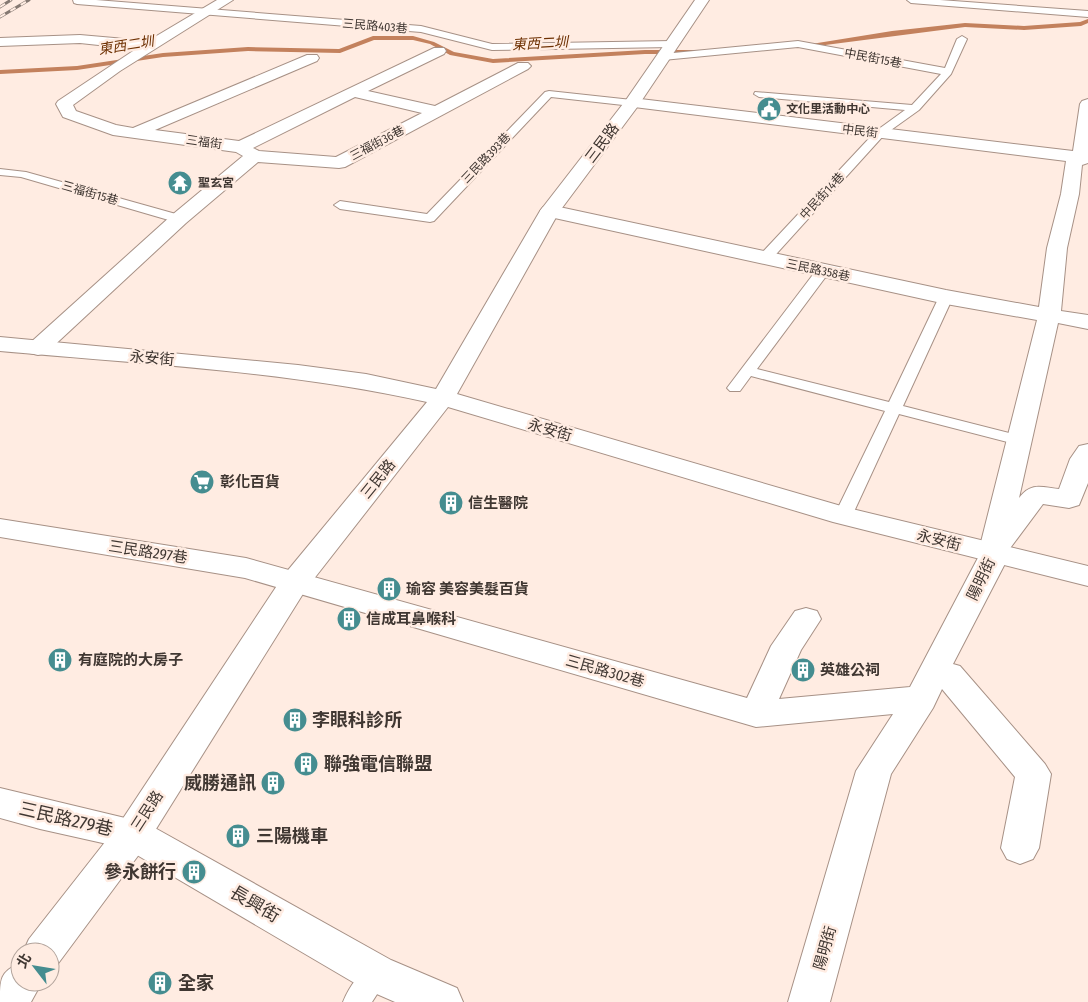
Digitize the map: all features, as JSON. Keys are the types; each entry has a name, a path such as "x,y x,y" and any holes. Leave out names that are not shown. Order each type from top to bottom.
{"street":[{"name":"三福街","path":"226,0 122,63 64,104 69,114 113,130 137,132 248,151"},
{"name":"三民路","path":"51,942 133,834 294,582 443,398 550,211 632,103 702,0"},
{"path":"0,42 80,39 150,46"},
{"path":"38,348 179,219 248,151 353,92 440,51"},
{"path":"137,132 312,58"},
{"name":"三福街36巷","path":"248,151 339,163 523,66"},
{"name":"三福街36巷","path":"353,92 437,111"},
{"name":"中民街","path":"632,103 1084,157"},
{"name":"陽明街","path":"809,1002 874,771 927,684 994,552 1018,440 1048,316 1057,248 1070,194 1073,164 1084,157 1088,104"},
{"name":"三民路358巷","path":"550,211 946,297 1088,322"},
{"name":"永安街","path":"0,344 298,372 366,382 443,398 843,516 1088,576"},
{"path":"994,552 1036,495 1069,499 1088,452"},
{"name":"三民路297巷","path":"0,528 246,568 294,582"},
{"name":"三民路302巷","path":"294,582 756,714 927,684"},
{"path":"756,714 787,646 806,619"},
{"path":"927,684 949,675 1033,774 1020,848"},
{"name":"三民路279巷","path":"0,803 40,814 133,834"},
{"name":"長興街","path":"133,834 366,988 442,1002"}],"lane":[{"path":"911,0 1088,14"},
{"name":"三民路403巷","path":"77,1 421,29 492,47 668,50 798,44"},
{"path":"880,133 914,108 948,72 962,39"},
{"name":"中民街15巷","path":"798,44 948,72"},
{"name":"三民路393巷","path":"340,205 430,218 548,94 632,103"},
{"path":"759,94 914,108"},
{"name":"中民街14巷","path":"764,259 880,133"},
{"name":"三福街15巷","path":"0,172 22,174 179,219"},
{"path":"735,388 822,271"},
{"path":"843,516 946,297"},
{"path":"748,371 1018,440"}],"waterway":[{"name":"東西二圳","path":"802,46 965,25 1024,28 1081,24 1088,21"},
{"name":"東西二圳","path":"0,72 77,68 163,55 248,49 340,51 373,38 413,38 432,43 452,54 493,61 645,52 699,52"}],"railway":[{"path":"0,7 11,0"},
{"path":"0,17 29,0"}],"place":[{"name":"文化里活動中心","path":"769,109"},
{"name":"聖玄宮","path":"180,183"},
{"name":"彰化百貨","path":"202,482"},
{"name":"信生醫院","path":"451,503"},
{"name":"瑜容 美容美髮百貨","path":"389,589"},
{"name":"信成耳鼻喉科","path":"349,619"},
{"name":"有庭院的大房子","path":"60,660"},
{"name":"英雄公祠","path":"803,670"},
{"name":"李眼科診所","path":"295,720"},
{"name":"聯強電信聯盟","path":"306,764"},
{"name":"威勝通訊","path":"273,783"},
{"name":"三陽機車","path":"238,836"},
{"name":"參永餅行","path":"194,872"},
{"name":"全家","path":"160,983"}]}
